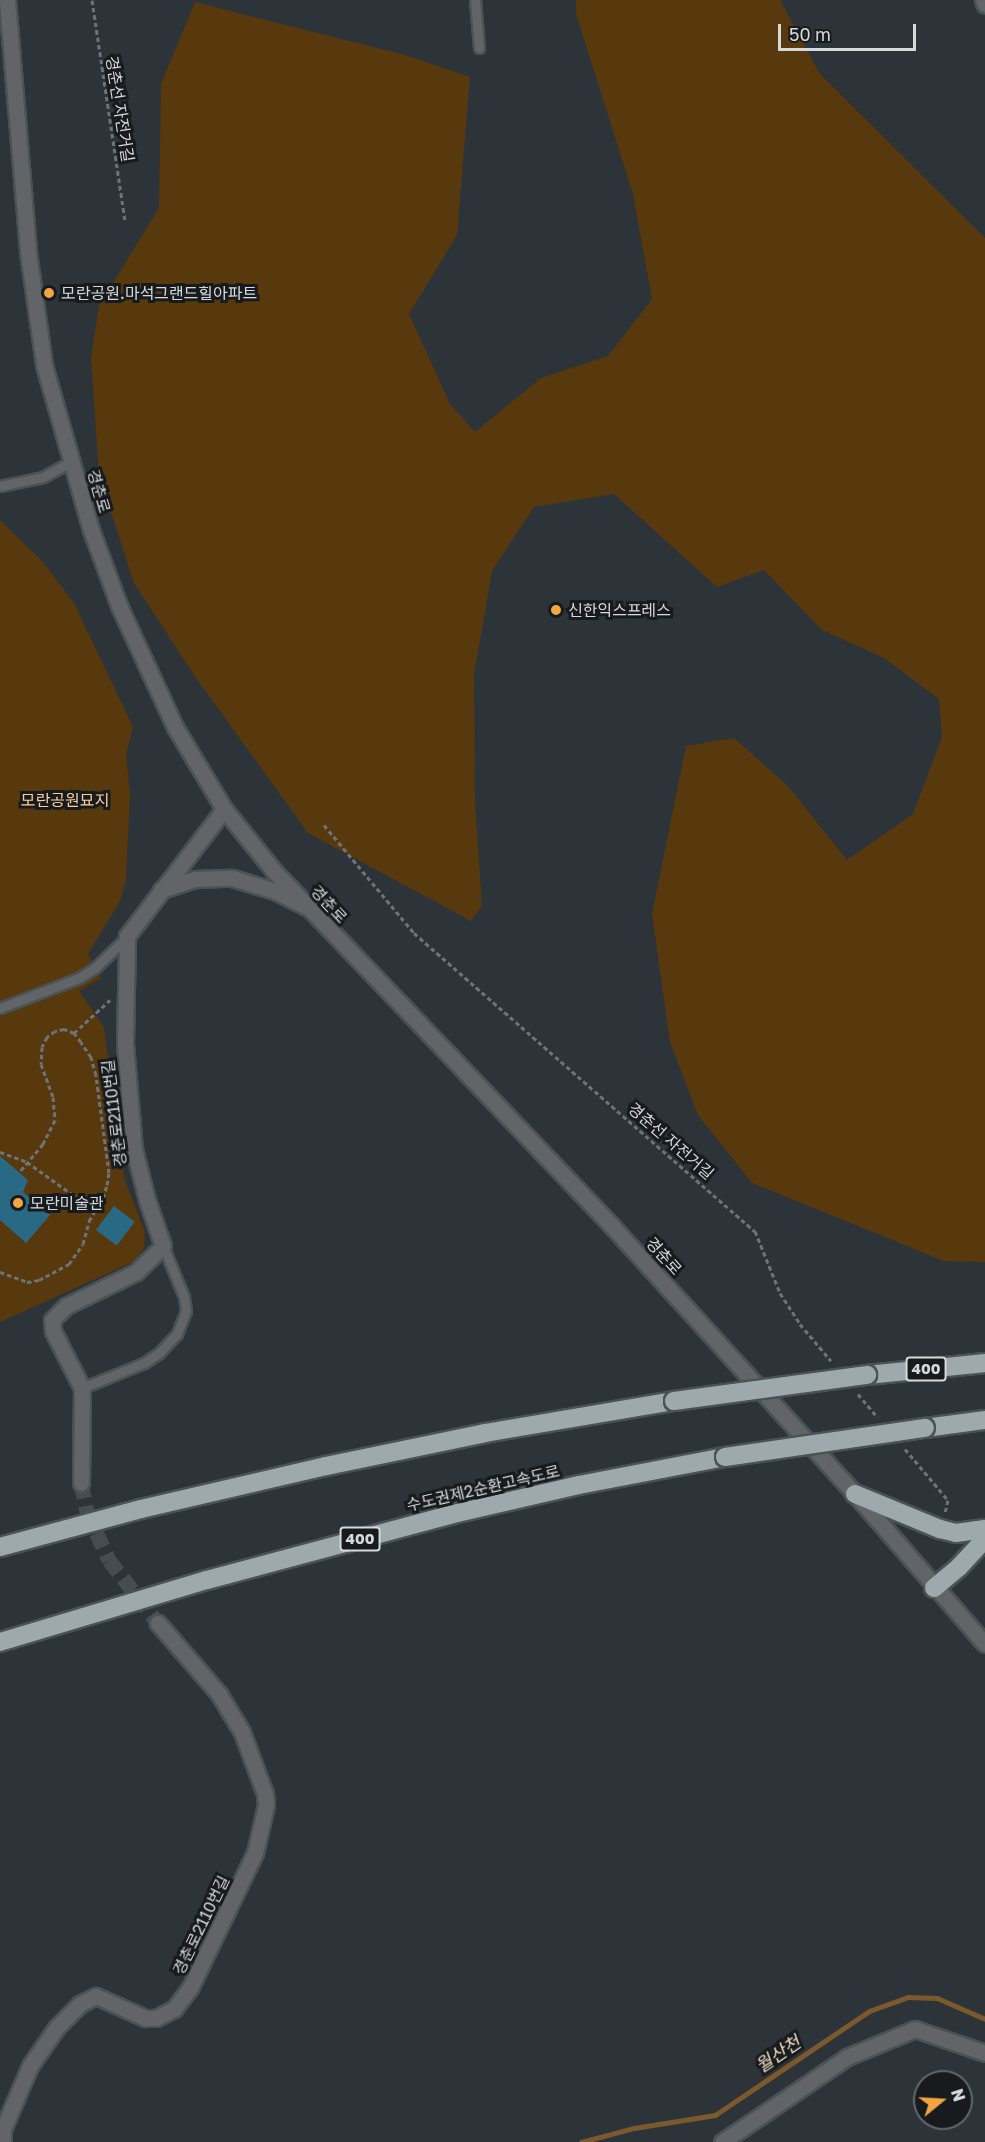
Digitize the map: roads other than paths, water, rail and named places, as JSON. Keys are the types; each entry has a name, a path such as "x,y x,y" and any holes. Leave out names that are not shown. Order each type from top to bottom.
{"highway":[{"name":"400","path":"0,1547 141,1509 326,1466 485,1433 674,1401 867,1375 985,1363"},
{"name":"수도권제2순환고속도로","path":"0,1642 207,1580 453,1514 579,1485 725,1457 985,1420"},
{"path":"855,1494 940,1529 956,1533 985,1529"},
{"path":"934,1587 959,1567 985,1539"},
{"path":"959,1567 985,1556"}],"street":[{"name":"경춘로","path":"7,0 28,252 44,365 92,530 120,608 175,727 224,808 305,906 612,1226 855,1494 985,1644"},
{"path":"983,0 985,5"},
{"path":"128,936 224,808"},
{"path":"161,890 194,879 232,878 275,891 305,906"},
{"name":"경춘로2110번길","path":"128,936 126,1074 134,1149 147,1200 163,1246"},
{"path":"81,1483 82,1388 53,1331 52,1320 66,1306 136,1272 163,1246"},
{"name":"경춘로2110번길","path":"3,2142 3,2129 30,2066 57,2027 80,2004 96,1996 145,2018 156,2018 174,2009 190,1988 255,1853 266,1805 265,1794 242,1732 219,1694 158,1623"},
{"path":"722,2142 847,2056 915,2029 985,2053"}],"lane":[{"path":"475,0 479,48"},
{"path":"0,486 43,477 72,461"},
{"path":"0,1008 79,978 107,958 128,936"},
{"path":"82,1388 144,1363 159,1353 177,1334 186,1311 184,1297 163,1246"}],"waterway":[{"name":"월산천","path":"581,2142 634,2128 715,2115 869,2011 908,1997 937,1998 985,2019"}],"tunnel":[{"path":"81,1483 87,1512 109,1560 158,1623"}],"place":[{"name":"모란공원.마석그랜드힐아파트","path":"49,293"},
{"name":"신한익스프레스","path":"556,610"},
{"name":"모란미술관","path":"18,1203"}],"park label":[{"name":"모란공원묘지","path":"65,800"}]}
